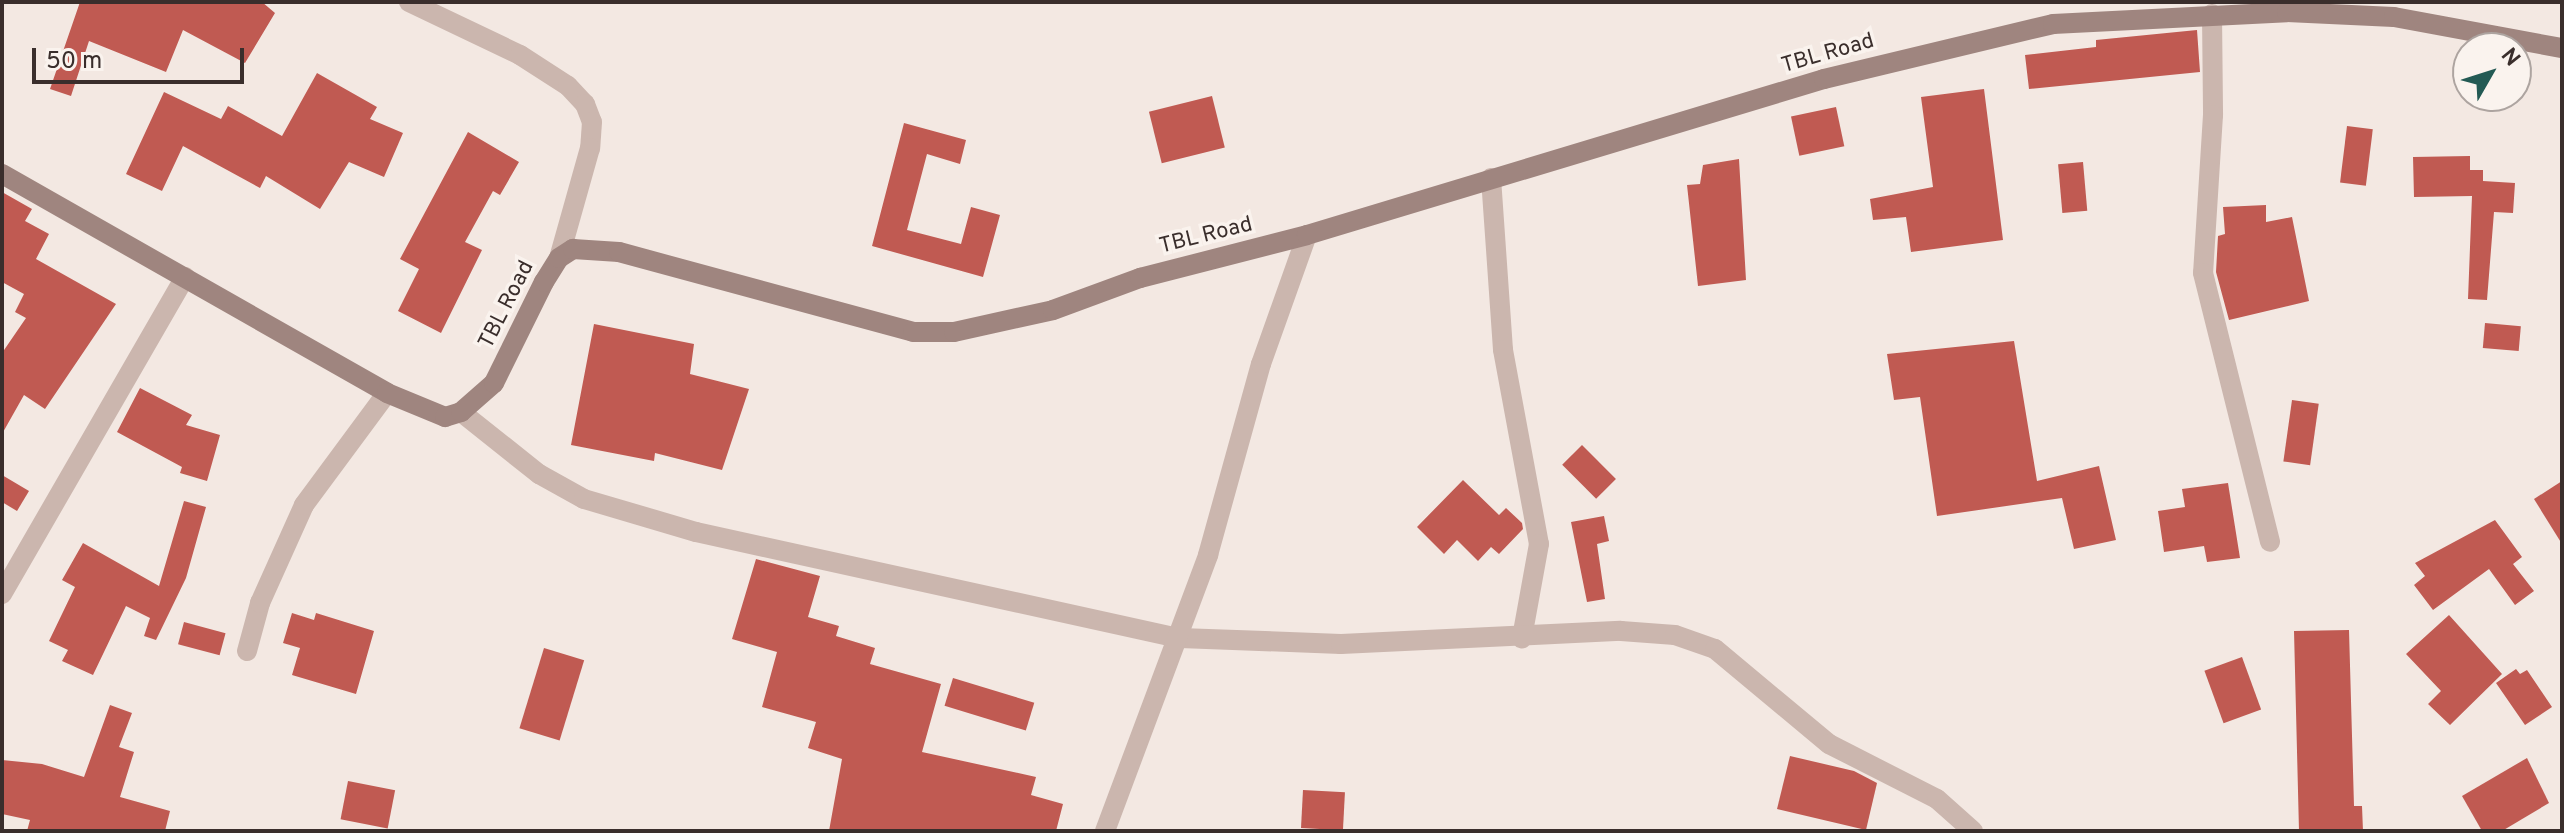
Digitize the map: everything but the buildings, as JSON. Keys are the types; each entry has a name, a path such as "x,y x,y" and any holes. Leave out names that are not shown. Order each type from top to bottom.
{"street":[{"path":"409,2 520,55 568,86 585,104 592,122 590,148 559,258"},
{"path":"2212,14 2213,115 2203,273 2270,542"},
{"name":"TBL Road","path":"461,412 494,383 559,258 581,248 619,252 913,332 954,332 1053,310 1140,278 1307,235 1824,79 2006,33 2107,18 2212,14 2394,17 2562,48"},
{"path":"2,174 387,393 426,412 445,417 461,412 539,474 584,499 754,546 1180,638 1341,644 1522,638 1621,631 1675,635 1715,649 1829,744 1937,799 1973,831"},
{"path":"1491,178 1503,350 1539,544 1522,638"},
{"path":"1105,831 1180,638 1221,512 1261,364 1307,235"},
{"path":"2,594 185,277"},
{"path":"247,651 260,603 304,505 387,393"}]}
